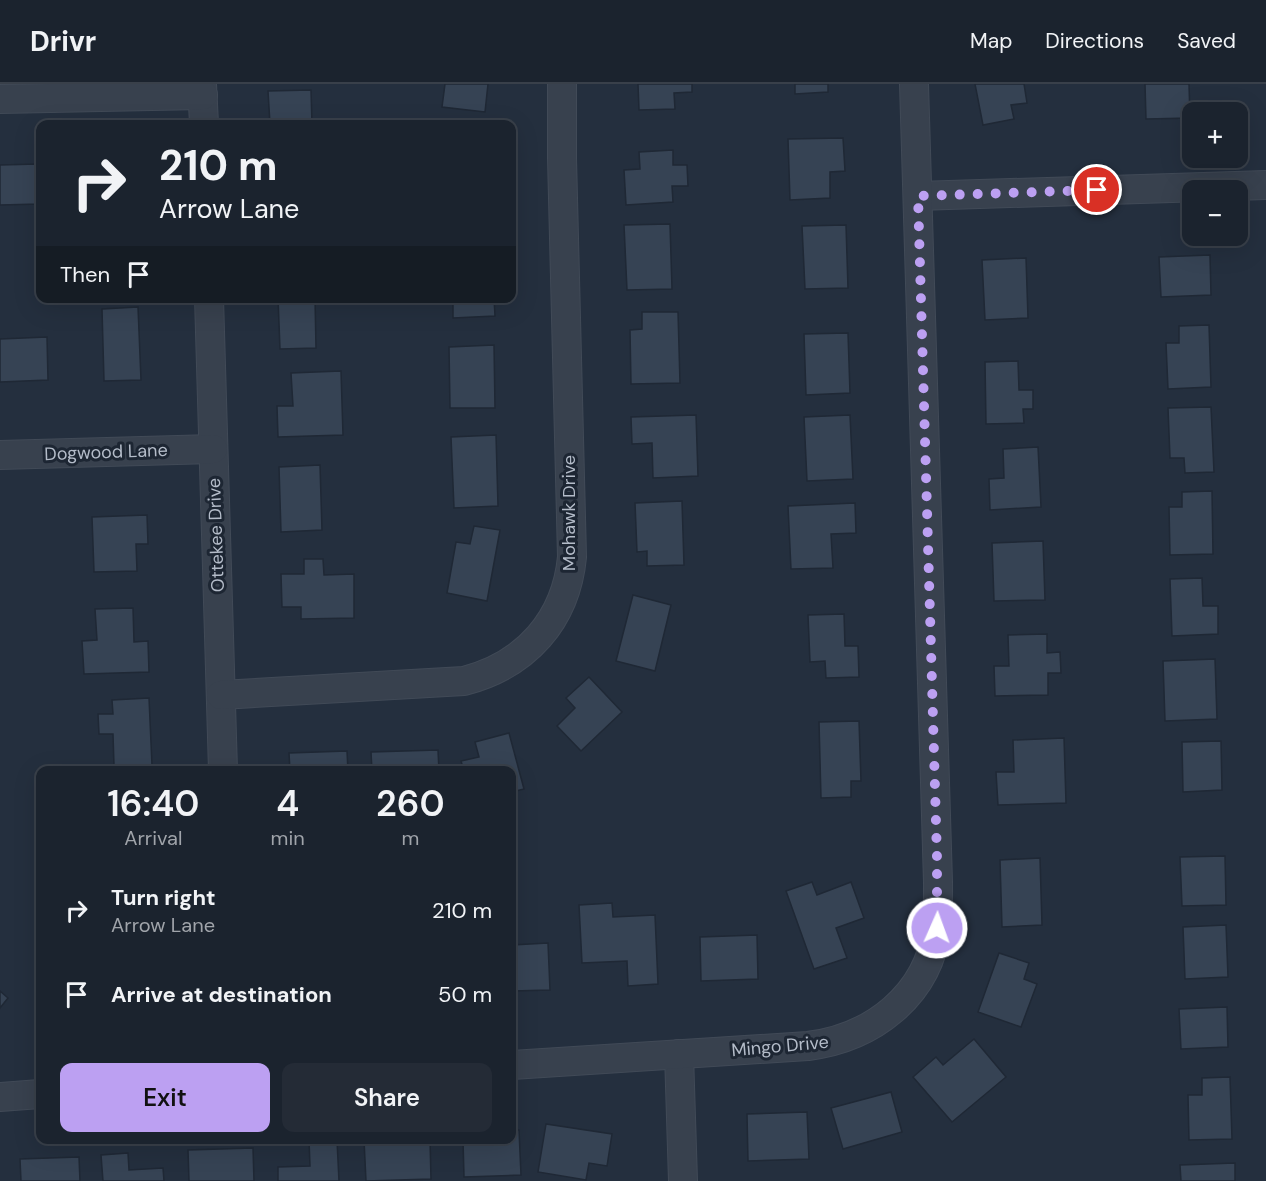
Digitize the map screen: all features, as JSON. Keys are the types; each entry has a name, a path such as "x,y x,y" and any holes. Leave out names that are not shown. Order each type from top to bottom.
{"street":[{"name":"Mohawk Drive","path":"221,694 464,681 498,670 513,662 550,624 566,592 572,557 562,84"},
{"name":"Mingo Drive","path":"516,1065 808,1046 858,1034 887,1016 906,997 921,976 937,928 938,882 914,84"},
{"path":"0,99 202,89 204,120"},
{"path":"918,196 1266,185"},
{"name":"Ottekee Drive","path":"209,303 223,766"},
{"name":"Dogwood Lane","path":"0,455 213,449"},
{"path":"679,1054 683,1181"},
{"path":"0,1097 36,1094"}],"building":[{"path":"445,84 488,84 485,112 442,107"},
{"path":"638,84 692,84 692,92 674,93 675,109 639,110"},
{"path":"795,84 828,84 828,92 795,94"},
{"path":"975,84 1024,84 1027,103 1011,105 1014,119 983,125"},
{"path":"1145,84 1189,84 1190,102 1182,102 1182,118 1146,119"},
{"path":"311,90 312,120 270,120 268,91"},
{"path":"843,138 845,171 830,172 830,198 790,200 788,139"},
{"path":"673,150 673,165 687,165 688,186 672,186 673,202 626,205 624,170 640,169 639,152"},
{"path":"36,164 36,204 0,205 0,165"},
{"path":"670,224 672,289 627,290 624,225"},
{"path":"846,225 848,288 805,289 802,226"},
{"path":"1210,255 1211,295 1161,297 1159,257"},
{"path":"1026,258 1028,318 985,320 982,260"},
{"path":"278,303 315,303 316,348 280,349"},
{"path":"453,303 494,303 495,316 453,318"},
{"path":"138,307 141,380 104,381 102,309"},
{"path":"642,312 678,312 680,383 631,384 630,330 642,329"},
{"path":"1209,325 1211,387 1168,389 1166,343 1179,343 1179,326"},
{"path":"848,333 850,393 806,395 804,334"},
{"path":"47,337 48,380 0,382 0,339"},
{"path":"494,345 495,408 450,408 449,347"},
{"path":"1018,361 1019,390 1033,390 1033,409 1023,409 1024,423 986,424 985,362"},
{"path":"341,371 343,435 278,437 277,406 293,406 291,373"},
{"path":"1211,407 1214,472 1185,473 1184,458 1170,458 1168,408"},
{"path":"696,415 698,476 653,478 652,443 632,444 631,417"},
{"path":"850,415 853,479 807,481 804,417"},
{"path":"496,435 498,506 454,508 451,437"},
{"path":"1038,447 1041,507 990,510 989,479 1004,478 1003,449"},
{"path":"320,465 322,530 281,532 279,467"},
{"path":"1212,491 1213,554 1170,555 1169,507 1182,507 1182,492"},
{"path":"682,501 684,565 647,566 647,551 637,552 635,503"},
{"path":"855,503 856,533 831,534 833,568 791,569 788,506"},
{"path":"147,515 148,544 136,544 137,571 94,572 92,517"},
{"path":"474,526 500,530 487,601 447,593 456,542 470,544"},
{"path":"1043,541 1045,600 994,601 992,543"},
{"path":"304,559 323,559 324,575 354,574 354,618 301,619 301,607 282,607 281,574 304,574"},
{"path":"1202,578 1203,606 1218,606 1218,634 1172,636 1170,579"},
{"path":"633,595 671,605 655,671 616,661"},
{"path":"133,608 134,642 148,641 149,672 84,674 82,641 97,640 95,609"},
{"path":"844,614 845,646 858,646 859,677 826,678 825,661 810,662 808,615"},
{"path":"1047,634 1047,653 1060,652 1061,673 1048,673 1048,695 995,696 994,666 1009,666 1008,635"},
{"path":"1215,659 1217,719 1165,721 1163,661"},
{"path":"589,677 622,712 581,751 557,726 575,708 566,698"},
{"path":"149,698 152,765 114,766 113,734 99,734 98,714 113,714 112,700"},
{"path":"859,721 861,781 851,781 851,797 821,798 819,722"},
{"path":"509,733 524,789 516,791 516,766 462,766 461,761 479,757 475,742"},
{"path":"1064,738 1066,803 998,805 996,772 1014,772 1013,740"},
{"path":"1221,741 1222,790 1183,792 1182,742"},
{"path":"438,750 439,766 372,766 371,752"},
{"path":"347,751 348,766 290,766 289,753"},
{"path":"1225,856 1226,905 1182,906 1180,857"},
{"path":"1040,858 1042,925 1002,927 1000,860"},
{"path":"812,882 817,895 851,882 864,918 836,928 847,958 814,969 786,891"},
{"path":"612,903 613,917 655,915 658,984 628,986 627,961 582,963 579,905"},
{"path":"1226,925 1228,977 1185,979 1183,927"},
{"path":"757,935 758,979 701,981 700,937"},
{"path":"548,943 550,990 516,991 516,945"},
{"path":"999,953 1029,963 1024,979 1037,984 1021,1027 978,1012"},
{"path":"0,991 8,998 0,1008"},
{"path":"1227,1007 1228,1047 1181,1049 1179,1009"},
{"path":"974,1039 1006,1077 952,1122 913,1077 936,1057 943,1065"},
{"path":"1230,1077 1232,1139 1189,1140 1188,1095 1202,1095 1202,1078"},
{"path":"891,1092 902,1132 843,1149 831,1108"},
{"path":"807,1112 809,1159 748,1161 747,1114"},
{"path":"546,1124 612,1134 607,1166 589,1163 586,1180 538,1172"},
{"path":"516,1130 519,1130 521,1175 464,1177 463,1144 516,1144"},
{"path":"309,1144 337,1144 339,1181 278,1181 278,1167 310,1166"},
{"path":"364,1144 430,1144 431,1179 366,1181"},
{"path":"253,1148 254,1181 189,1181 188,1150"},
{"path":"128,1153 129,1170 163,1168 164,1181 103,1181 101,1155"},
{"path":"79,1157 80,1181 21,1181 20,1159"},
{"path":"1235,1163 1235,1181 1181,1181 1180,1165"}],"route":[{"path":"937,928 938,882 918,196 1097,190"}]}
